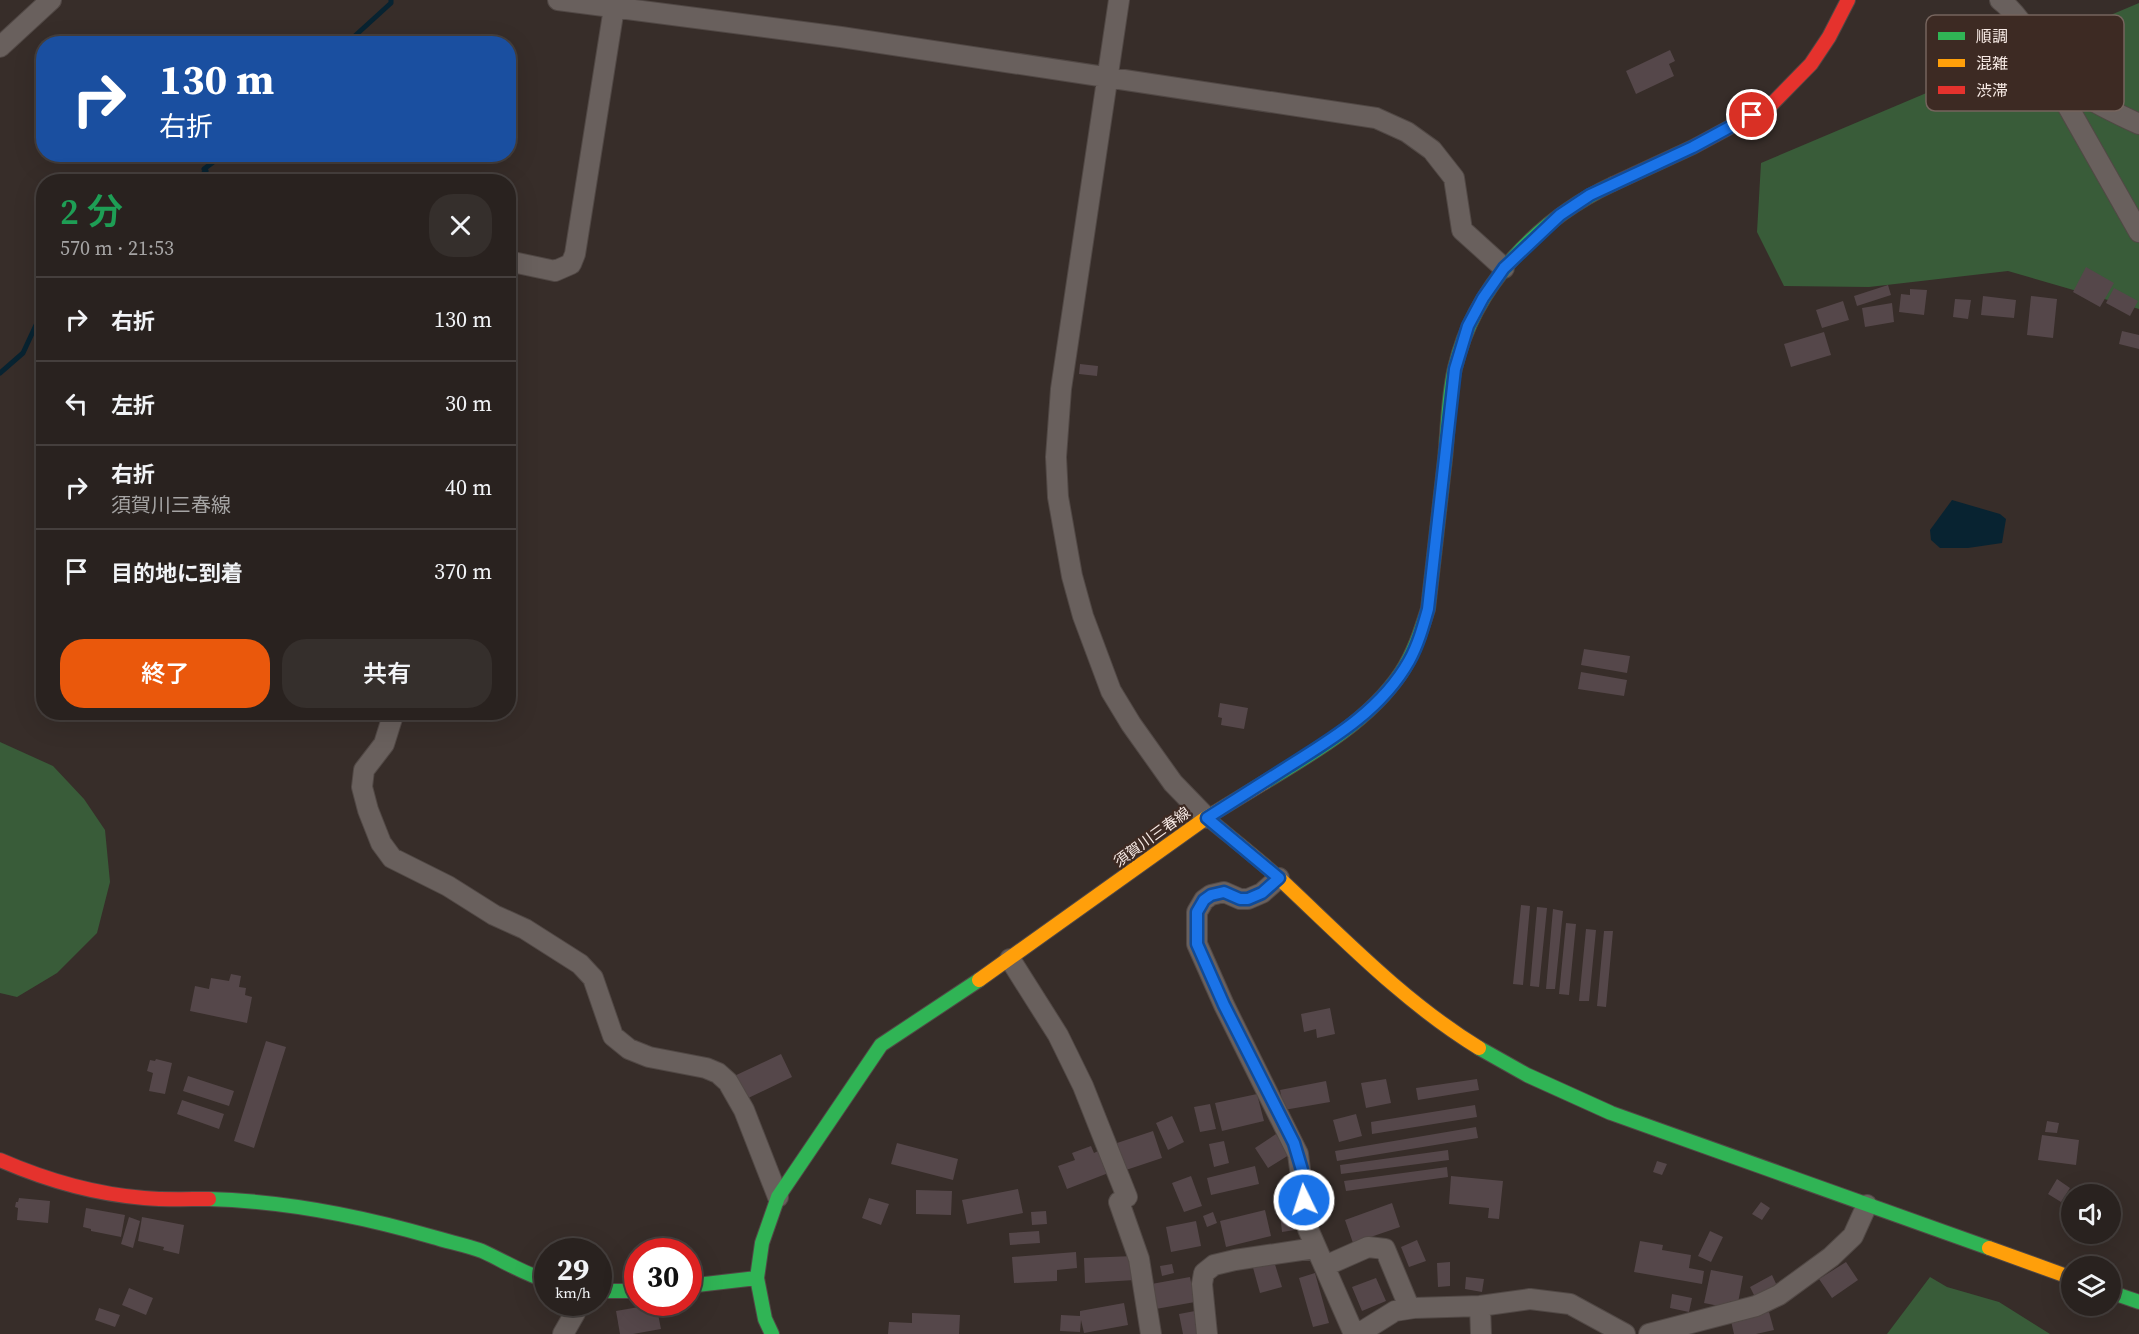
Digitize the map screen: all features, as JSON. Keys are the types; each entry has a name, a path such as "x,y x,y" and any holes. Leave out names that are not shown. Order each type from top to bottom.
{"main road":[{"name":"須賀川三春線","path":"772,1334 765,1319 757,1278 762,1243 778,1197 881,1045 1010,959 1207,818 1335,737 1360,718 1396,680 1409,661 1428,609 1455,369 1468,326 1483,298 1504,268 1560,215 1590,195 1693,147 1771,105 1811,64 1829,37 1848,0"},
{"path":"1207,818 1279,878 1351,948 1411,1001 1476,1046 1527,1075 1611,1113 2061,1274"},
{"path":"0,1160 38,1176 84,1189 144,1198 255,1202 301,1208 398,1227 481,1251 534,1277"},
{"path":"702,1284 757,1278"},
{"path":"2121,1296 2139,1302"}],"street":[{"path":"0,46 51,0"},
{"path":"558,0 818,34 1376,118 1407,132 1432,150 1454,178 1462,230 1504,268"},
{"path":"1119,0 1061,389 1056,457 1058,497 1072,576 1083,616 1111,691 1131,724 1173,783 1207,818"},
{"path":"2000,0 2014,15"},
{"path":"516,263 555,271 571,264 575,254 614,8"},
{"path":"2070,111 2139,232"},
{"path":"2111,111 2139,124"},
{"path":"392,720 384,744 364,770 362,787 381,843 392,858 448,886 494,915 525,929 580,964 593,978 614,1036 629,1049 649,1057 706,1068 718,1073 729,1082 744,1110 778,1197"},
{"path":"1279,878 1262,893 1248,899 1240,899 1224,892 1211,895 1204,900 1197,912 1197,944 1224,1005 1298,1154 1302,1170 1308,1229 1356,1334 1395,1311 1480,1306 1530,1299 1570,1304 1624,1334"},
{"path":"1010,959 1058,1035 1083,1086 1123,1200 1139,1259 1151,1334"},
{"path":"1649,1334 1756,1306 1779,1295 1831,1257 1853,1236 1867,1205"},
{"path":"1325,1266 1368,1247 1385,1249 1407,1302 1407,1309"},
{"path":"1207,1334 1202,1284 1204,1273 1214,1265 1315,1248"},
{"path":"1480,1306 1481,1334"},
{"path":"563,1334 572,1316"}],"green space":[{"path":"2139,3 2139,309 2008,271 1869,287 1784,286 1757,232 1761,163 1926,93 1926,111 2124,111 2124,15 2111,15"},
{"path":"0,742 53,766 84,799 105,830 110,882 97,933 57,973 17,997 0,993"},
{"path":"1930,1277 1947,1287 1999,1302 2050,1334 1887,1334"}],"water":[{"path":"1952,500 2000,514 2006,519 2002,543 1968,548 1940,548 1931,540 1930,530"}],"building":[{"path":"1670,50 1675,61 1669,64 1674,76 1636,94 1626,71"},
{"path":"2086,267 2114,283 2100,307 2073,292"},
{"path":"1888,285 1891,295 1857,306 1854,296"},
{"path":"2114,288 2138,301 2130,316 2106,303"},
{"path":"1910,289 1927,290 1924,315 1899,312 1901,294 1910,295"},
{"path":"1983,296 2016,300 2014,318 1981,315"},
{"path":"2031,296 2057,299 2053,338 2027,335"},
{"path":"1955,299 1971,300 1968,319 1953,317"},
{"path":"1843,301 1849,320 1822,328 1816,310"},
{"path":"1892,303 1894,322 1865,327 1862,308"},
{"path":"2122,331 2139,335 2139,349 2119,344"},
{"path":"1824,332 1831,355 1791,367 1784,344"},
{"path":"1080,364 1098,366 1097,376 1079,374"},
{"path":"1584,649 1630,656 1627,673 1581,665"},
{"path":"1581,672 1627,680 1624,696 1578,689"},
{"path":"1220,703 1248,708 1244,729 1221,725 1222,718 1218,717"},
{"path":"1521,905 1530,906 1523,985 1513,984"},
{"path":"1537,907 1547,908 1539,987 1530,986"},
{"path":"1553,909 1563,911 1555,989 1546,989"},
{"path":"1566,923 1576,924 1569,995 1559,994"},
{"path":"1586,929 1596,930 1589,1001 1579,1001"},
{"path":"1604,931 1613,931 1606,1007 1597,1006"},
{"path":"231,974 241,976 239,987 246,988 245,995 252,997 247,1023 190,1011 195,986 209,989 211,978 229,981"},
{"path":"1330,1008 1335,1034 1317,1038 1316,1029 1304,1032 1301,1014"},
{"path":"266,1041 286,1047 254,1148 234,1141"},
{"path":"781,1054 792,1077 742,1101 730,1078"},
{"path":"156,1059 172,1063 165,1094 149,1091 153,1073 147,1071 150,1060 155,1061"},
{"path":"188,1076 234,1091 229,1106 183,1091"},
{"path":"1386,1079 1391,1103 1366,1108 1361,1083"},
{"path":"1477,1079 1479,1090 1418,1100 1416,1088"},
{"path":"1326,1081 1330,1102 1284,1110 1280,1090"},
{"path":"1257,1094 1264,1121 1222,1131 1215,1103"},
{"path":"182,1100 224,1114 219,1129 177,1114"},
{"path":"1210,1104 1216,1129 1200,1132 1194,1107"},
{"path":"1475,1105 1477,1117 1372,1134 1371,1122"},
{"path":"1356,1114 1362,1136 1339,1142 1333,1120"},
{"path":"1172,1116 1184,1142 1168,1150 1156,1123"},
{"path":"2047,1121 2059,1123 2057,1133 2045,1132"},
{"path":"1476,1127 1478,1138 1337,1161 1335,1151"},
{"path":"1153,1131 1162,1158 1126,1170 1117,1143"},
{"path":"1276,1134 1289,1155 1268,1168 1255,1148"},
{"path":"2042,1135 2079,1140 2076,1165 2038,1160"},
{"path":"1224,1141 1229,1163 1214,1167 1209,1144"},
{"path":"897,1143 958,1159 953,1180 891,1164"},
{"path":"1091,1146 1094,1153 1102,1149 1111,1172 1067,1189 1058,1166 1075,1160 1072,1153"},
{"path":"1448,1150 1449,1160 1341,1174 1340,1165"},
{"path":"1657,1161 1667,1164 1662,1175 1653,1172"},
{"path":"1255,1166 1259,1184 1211,1195 1207,1178"},
{"path":"1447,1167 1448,1177 1346,1191 1344,1181"},
{"path":"1191,1176 1202,1206 1184,1212 1172,1183"},
{"path":"1451,1176 1503,1181 1499,1219 1488,1218 1489,1208 1449,1204"},
{"path":"2057,1179 2064,1184 2061,1184 2061,1202 2048,1194"},
{"path":"1018,1189 1023,1213 967,1224 962,1200"},
{"path":"916,1190 952,1191 951,1215 916,1214"},
{"path":"1291,1192 1295,1230 1282,1232 1278,1194"},
{"path":"19,1198 50,1201 48,1223 17,1220 18,1208 15,1207"},
{"path":"869,1198 889,1204 881,1225 862,1218"},
{"path":"1761,1202 1770,1208 1762,1220 1752,1214"},
{"path":"1392,1203 1400,1227 1353,1243 1345,1220"},
{"path":"86,1208 125,1215 121,1237 91,1231 83,1227"},
{"path":"1265,1210 1271,1236 1226,1247 1220,1221"},
{"path":"1046,1211 1047,1224 1032,1225 1031,1212"},
{"path":"1213,1212 1217,1223 1207,1227 1203,1216"},
{"path":"129,1217 140,1221 133,1248 121,1244"},
{"path":"142,1217 184,1225 179,1254 163,1250 164,1247 138,1241"},
{"path":"1196,1221 1201,1246 1171,1252 1166,1227"},
{"path":"1039,1231 1040,1243 1010,1245 1009,1233"},
{"path":"1710,1231 1723,1237 1711,1262 1698,1256"},
{"path":"1417,1240 1426,1261 1409,1267 1401,1247"},
{"path":"1640,1241 1663,1245 1662,1250 1691,1255 1689,1268 1704,1271 1702,1284 1634,1272"},
{"path":"1076,1252 1077,1268 1057,1270 1057,1281 1014,1283 1012,1257"},
{"path":"1134,1256 1135,1280 1085,1283 1084,1258"},
{"path":"1273,1258 1282,1287 1260,1293 1252,1264"},
{"path":"1450,1262 1450,1286 1438,1287 1437,1263"},
{"path":"1846,1262 1858,1280 1832,1298 1819,1279"},
{"path":"1172,1264 1174,1273 1162,1276 1160,1266"},
{"path":"1711,1270 1743,1276 1738,1303 1730,1301 1729,1308 1704,1303"},
{"path":"1315,1273 1329,1323 1313,1327 1299,1278"},
{"path":"1772,1275 1778,1288 1756,1299 1750,1287"},
{"path":"1190,1277 1195,1302 1150,1310 1146,1285"},
{"path":"1466,1277 1484,1279 1482,1292 1465,1289"},
{"path":"1376,1278 1386,1301 1362,1311 1352,1287"},
{"path":"129,1288 153,1298 146,1315 122,1305"},
{"path":"1672,1294 1692,1298 1689,1312 1670,1308"},
{"path":"1124,1303 1128,1325 1084,1333 1081,1320 1080,1332 1060,1331 1061,1315 1080,1316 1080,1311"},
{"path":"99,1308 120,1315 115,1327 95,1320"},
{"path":"624,1310 624,1316 658,1316 661,1329 620,1334 616,1311"},
{"path":"1195,1311 1199,1334 1183,1334 1179,1314"},
{"path":"1769,1312 1774,1330 1756,1334 1734,1334 1731,1321"},
{"path":"912,1313 960,1315 959,1334 888,1334 889,1322 912,1323"}],"waterway":[{"path":"355,36 391,3 391,0"},
{"path":"203,174 206,171 204,169 213,162"},
{"path":"0,373 23,353 36,325"}],"traffic: fast":[{"path":"1265,782 1357,721 1388,690 1406,665 1417,642 1428,609 1451,390 1464,338 1477,310 1513,258 1559,216 1613,184"},
{"path":"772,1334 765,1319 757,1278 762,1243 778,1197 881,1045 979,980"},
{"path":"1479,1048 1527,1075 1611,1113 1989,1248"},
{"path":"209,1199 294,1206 378,1222 482,1251 534,1276"},
{"path":"702,1284 757,1278"},
{"path":"612,1291 624,1291"},
{"path":"2121,1296 2139,1302"}],"traffic: slow":[{"path":"979,980 1206,818 1265,782"},
{"path":"1207,818 1272,872 1400,990 1425,1011 1479,1048"},
{"path":"1989,1248 2061,1274"}],"traffic: jam":[{"path":"1613,184 1693,147 1771,105 1811,64 1829,37 1848,0"},
{"path":"0,1160 52,1180 106,1193 152,1199 209,1199"}],"route":[{"path":"1304,1200 1302,1170 1294,1143 1224,1005 1197,944 1197,912 1204,900 1211,895 1224,892 1240,899 1248,899 1262,893 1279,878 1207,818 1335,737 1360,718 1384,694 1409,661 1428,609 1455,369 1468,326 1483,298 1504,268 1560,215 1590,195 1693,147 1752,115"}]}
